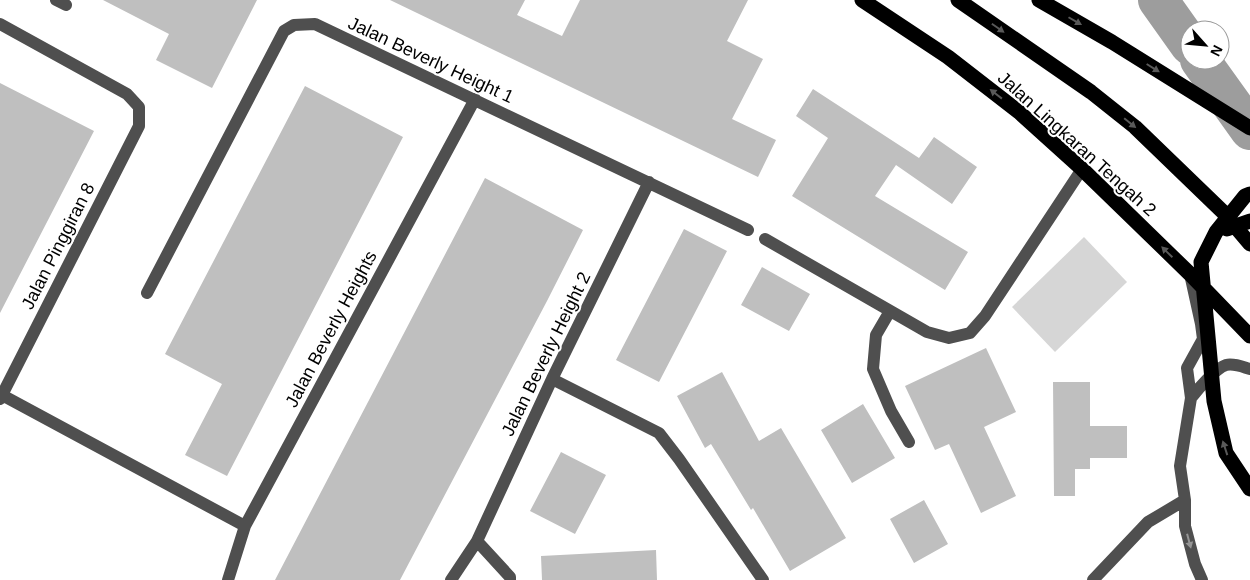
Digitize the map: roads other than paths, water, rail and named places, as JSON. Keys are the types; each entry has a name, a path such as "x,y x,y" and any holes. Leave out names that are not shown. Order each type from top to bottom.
{"highway":[{"name":"Jalan Lingkaran Tengah 2","path":"862,0 948,57 1019,112 1082,169 1190,274 1250,336"},
{"path":"958,0 1090,92 1135,128 1222,211 1250,244"},
{"path":"1039,0 1112,42 1250,128"},
{"path":"1250,194 1245,196 1216,232 1201,262 1214,401 1226,453 1250,490"},
{"path":"1216,232 1250,221"}],"street":[{"name":"Jalan Pinggiran 8","path":"0,24 127,94 139,107 139,126 1,397"},
{"name":"Jalan Beverly Height 1","path":"147,293 284,32 294,25 315,24 748,230"},
{"name":"Jalan Beverly Heights","path":"228,580 245,526 475,100"},
{"path":"765,239 927,332 949,338 970,332 985,316 1082,169"},
{"name":"Jalan Beverly Height 2","path":"451,580 477,541 552,379 649,182"},
{"path":"1190,274 1202,324 1203,339 1187,368 1191,398 1180,466 1185,500 1185,526 1195,564 1202,580"},
{"path":"890,312 876,335 873,369 891,411 909,442"},
{"path":"1191,398 1203,383 1225,365 1236,365 1250,369"},
{"path":"552,379 659,433 763,580"},
{"path":"1,397 245,526"},
{"path":"1093,580 1148,522 1185,500"},
{"path":"477,541 510,577 510,580"}],"waterway":[{"path":"1158,0 1180,31"},
{"path":"1207,70 1250,130"}]}
